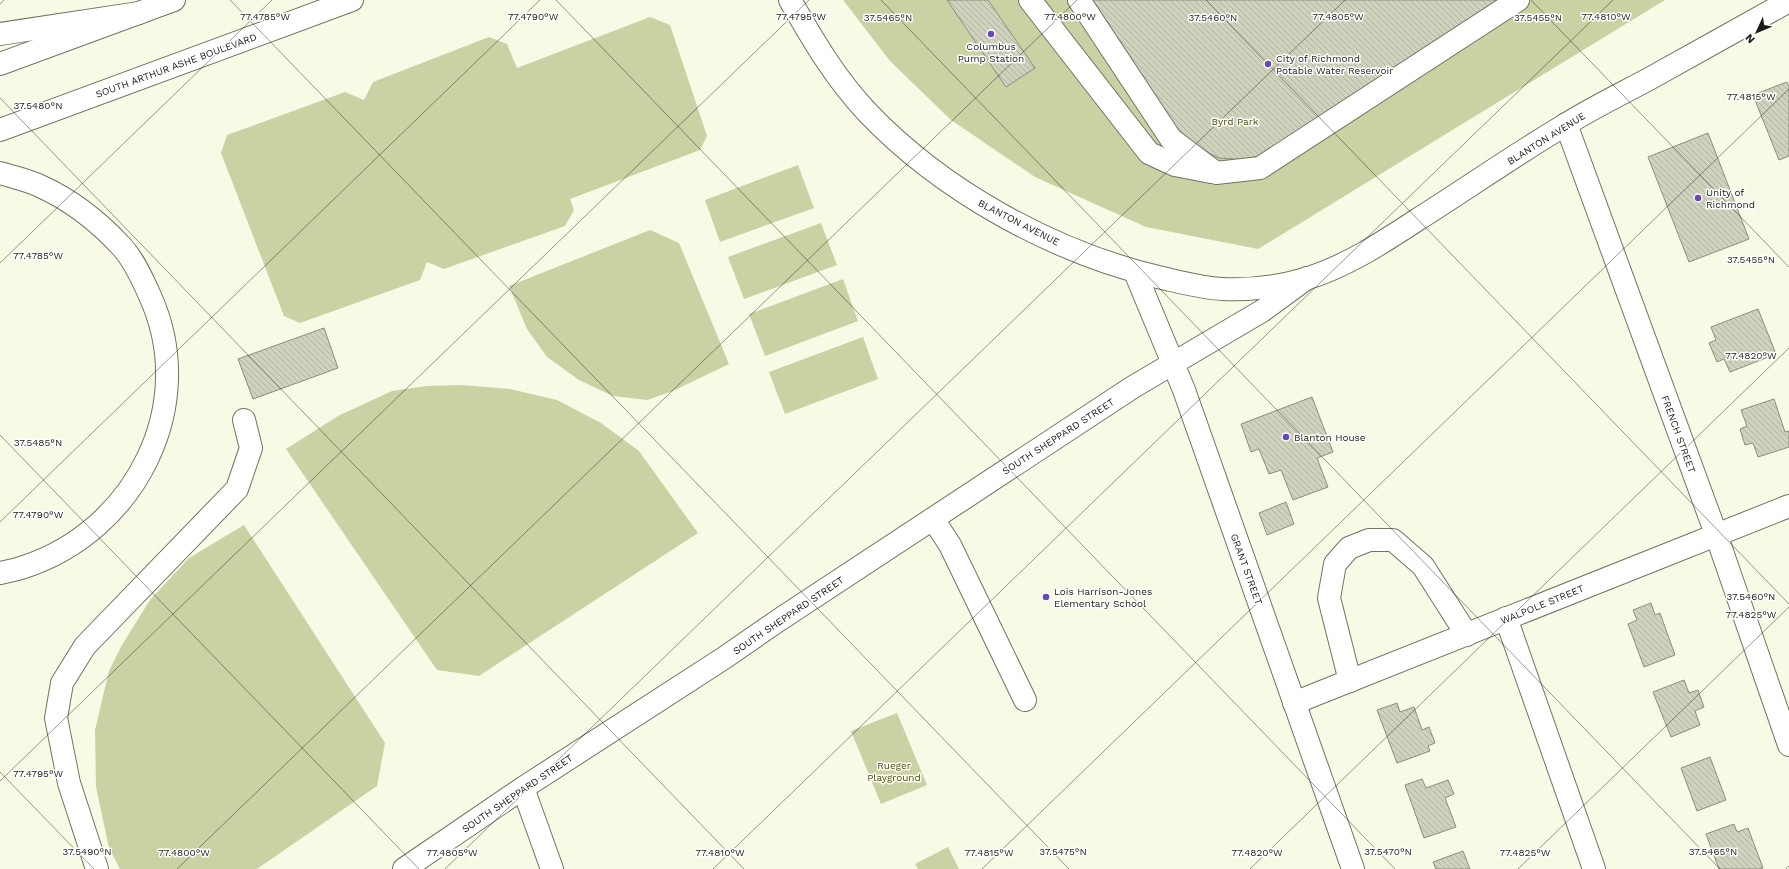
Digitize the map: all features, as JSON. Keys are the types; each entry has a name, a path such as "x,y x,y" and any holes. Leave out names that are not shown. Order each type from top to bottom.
{"main road":[{"path":"0,64 174,0"},
{"name":"SOUTH ARTHUR ASHE BOULEVARD","path":"0,130 352,0"},
{"name":"BLANTON AVENUE","path":"790,0 837,77 869,114 912,153 975,199 1001,215 1087,255 1136,272 1195,286 1222,289 1249,289 1307,278"},
{"path":"1030,0 1149,153 1175,166 1216,173 1260,168 1518,0"},
{"path":"1078,0 1171,140 1216,173"},
{"name":"BLANTON AVENUE","path":"1174,364 1262,311 1307,278 1370,249 1566,124 1778,4"},
{"path":"0,34 139,13"},
{"name":"FRENCH STREET","path":"1566,124 1716,534 1789,745"},
{"path":"0,173 39,186 68,200 98,223 123,248 144,283 159,316 166,348 168,381 163,419 151,454 134,484 109,514 87,534 54,554 24,567 0,573"},
{"name":"GRANT STREET","path":"1136,272 1174,364 1353,869"},
{"name":"SOUTH SHEPPARD STREET","path":"404,869 523,788 724,658 1133,387 1174,364"},
{"path":"97,869 69,783 56,718 62,683 85,646 237,489 251,448 244,420"},
{"name":"WALPOLE STREET","path":"1294,703 1789,506"},
{"path":"933,519 950,546 1025,700"},
{"path":"1350,681 1329,598 1335,564 1349,548 1369,540 1393,540 1423,566 1467,635"},
{"path":"1506,618 1594,869"},
{"path":"523,788 552,869"}],"green space":[{"name":"Byrd Park","path":"843,0 1665,0 1258,249 1146,227 1035,177 951,120 890,61"},
{"path":"650,17 670,25 707,136 700,150 570,199 574,210 565,226 444,269 427,262 420,280 300,323 284,316 221,153 227,135 345,92 364,100 373,82 489,37 507,44 517,68"},
{"path":"798,165 814,208 720,242 705,200"},
{"path":"821,223 837,265 744,299 728,257"},
{"path":"650,230 679,243 729,364 673,391 647,400 613,396 579,380 547,357 527,329 509,286"},
{"path":"843,279 858,321 765,356 749,314"},
{"path":"863,337 878,379 785,414 769,372"},
{"path":"462,385 510,389 557,400 601,423 639,451 698,533 479,676 437,670 286,449 338,416 392,391 427,386"},
{"path":"244,525 385,743 377,786 257,869 120,869 109,848 96,787 95,730 109,671 122,645 150,600 189,558"},
{"name":"Rueger Playground","path":"897,713 927,785 881,804 851,731"},
{"path":"948,847 959,869 918,869 915,864"}],"building":[{"name":"Columbus Pump Station","path":"947,0 988,0 1035,68 1006,87"},
{"name":"City of Richmond Potable Water Reservoir","path":"1090,0 1499,0 1272,151 1246,160 1219,158 1195,146 1175,129"},
{"path":"1787,82 1789,87 1789,156 1779,160 1753,95"},
{"name":"Unity of Richmond","path":"1708,133 1749,239 1689,262 1648,157"},
{"path":"1758,309 1776,354 1730,372 1724,359 1717,362 1709,343 1716,340 1711,327"},
{"path":"324,328 338,368 253,399 238,359"},
{"name":"Blanton House","path":"1312,397 1333,452 1317,458 1328,487 1293,500 1281,470 1269,474 1259,449 1251,452 1241,424"},
{"path":"1774,399 1785,432 1789,431 1789,447 1758,457 1753,443 1745,445 1740,429 1747,426 1741,410"},
{"path":"1286,502 1294,524 1267,535 1259,513"},
{"path":"1651,603 1655,615 1660,613 1675,655 1644,667 1628,624 1637,620 1633,610"},
{"path":"1684,680 1689,693 1698,690 1704,707 1695,711 1700,725 1671,737 1653,692"},
{"path":"1397,703 1400,712 1414,707 1422,730 1429,727 1435,743 1428,746 1430,751 1397,763 1377,710"},
{"path":"1710,757 1726,800 1697,811 1681,768"},
{"path":"1422,779 1426,788 1448,780 1454,794 1445,798 1456,827 1424,838 1405,785"},
{"path":"1734,824 1737,832 1748,828 1763,868 1719,869 1706,834"},
{"path":"1463,851 1470,869 1436,869 1433,862"}],"place":[{"name":"Columbus Pump Station","path":"991,34"},
{"name":"City of Richmond Potable Water Reservoir","path":"1268,64"},
{"name":"Unity of Richmond","path":"1698,198"},
{"name":"Blanton House","path":"1286,437"},
{"name":"Lois Harrison-Jones Elementary School","path":"1046,597"}]}
